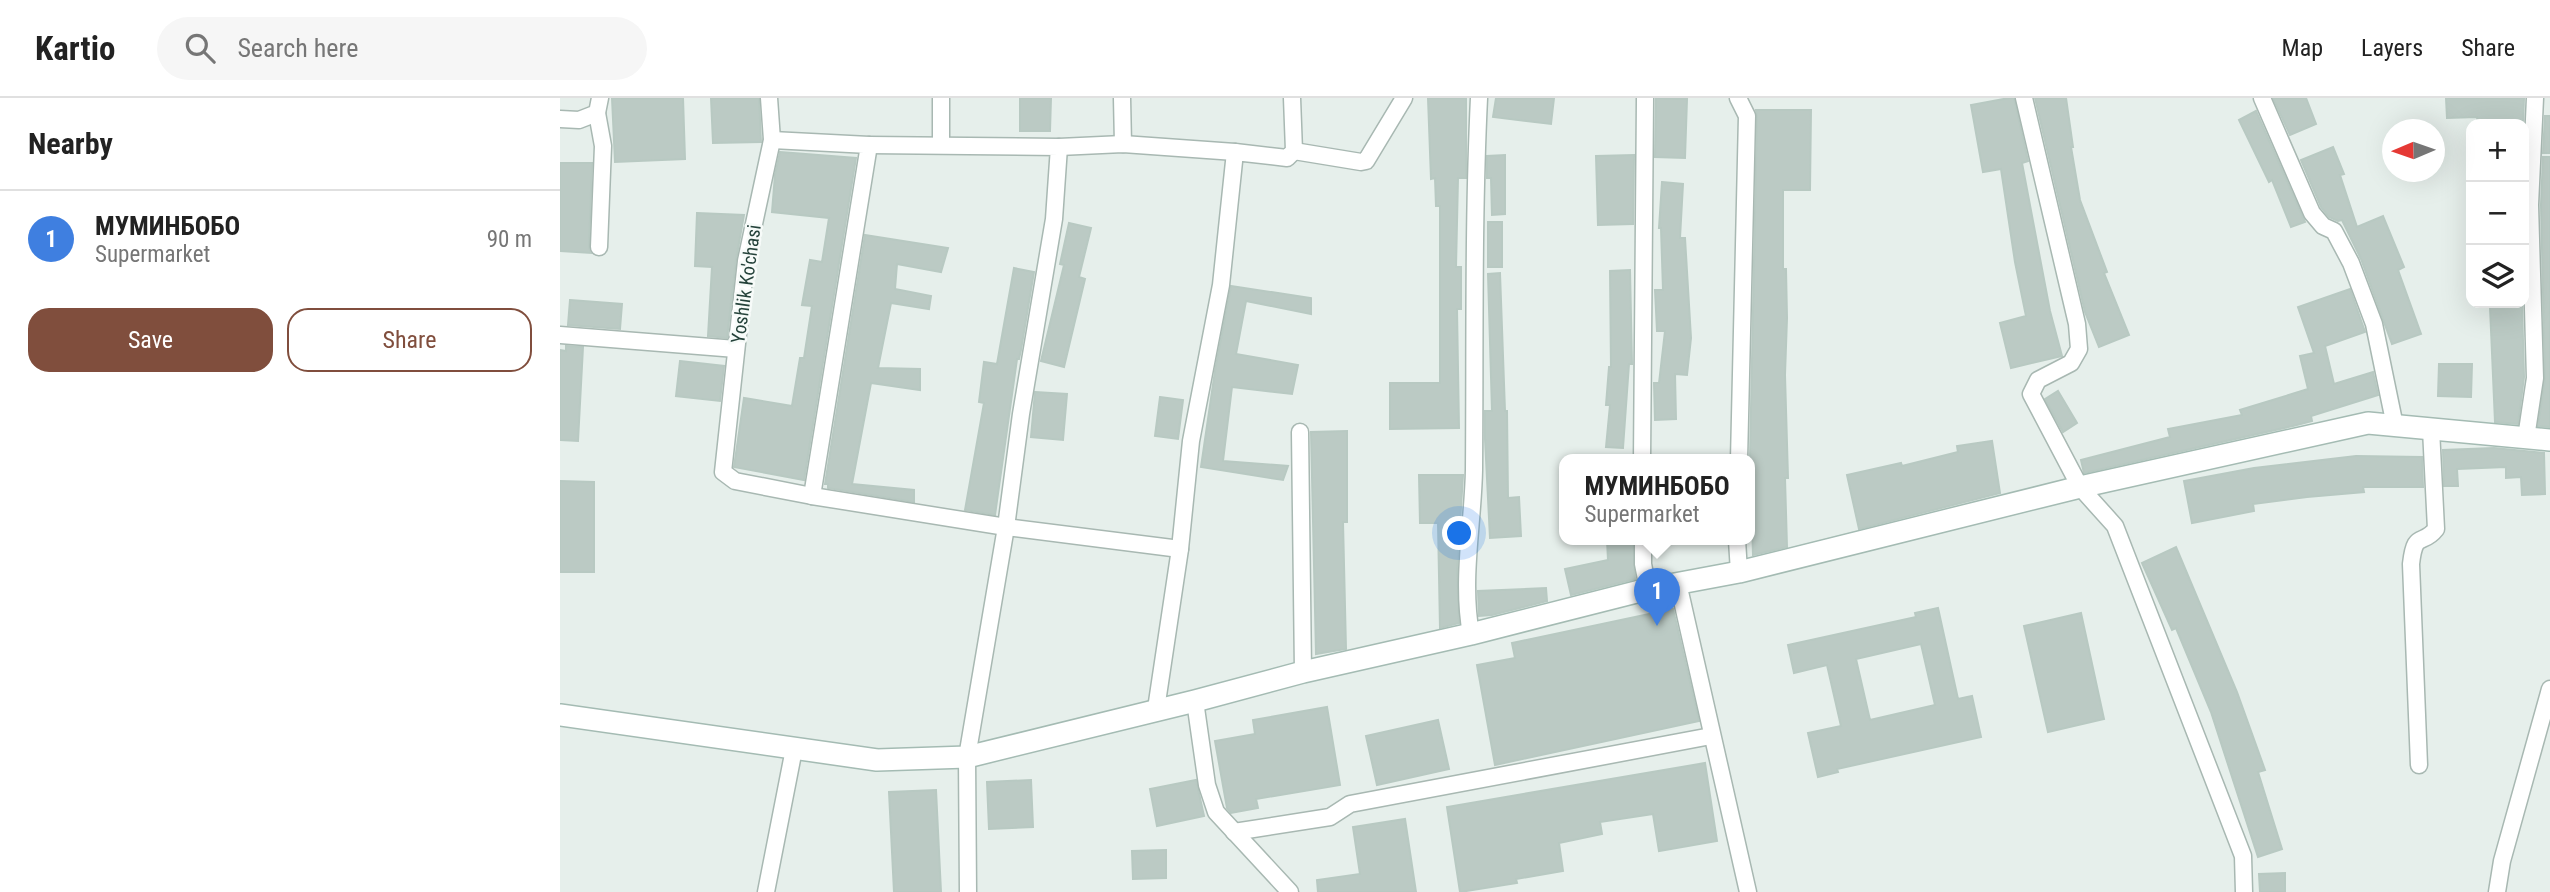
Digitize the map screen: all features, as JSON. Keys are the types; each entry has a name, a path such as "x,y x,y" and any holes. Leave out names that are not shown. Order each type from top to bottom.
{"street":[{"name":"Yoshlik Ko'chasi","path":"769,98 772,140 746,261 723,472 736,481 812,496"},
{"path":"941,98 941,144"},
{"path":"1122,98 1123,144"},
{"path":"772,140 869,145 1059,147 1123,144 1287,158 1294,151 1292,98"},
{"path":"1294,151 1366,161 1404,98"},
{"path":"1471,634 1468,620 1468,562 1474,473 1475,185 1479,98"},
{"path":"1642,454 1645,98"},
{"path":"1738,98 1747,116 1739,454"},
{"path":"2024,98 2077,324 2079,349 2071,363 2038,380 2031,394 2080,487 2115,526 2243,856 2244,892"},
{"path":"2262,98 2312,213 2323,226 2334,231 2351,263 2374,324 2395,426"},
{"path":"2526,438 2535,378 2530,205 2535,98"},
{"path":"560,119 579,120 598,106 603,146 599,247"},
{"path":"869,145 812,496 1006,527 1180,549"},
{"path":"968,892 967,757 1054,219 1059,147"},
{"path":"1156,709 1180,549 1191,441 1220,285 1235,152"},
{"path":"560,335 736,349"},
{"path":"560,715 877,760 967,757 1648,589 1739,572 2080,487 2368,423 2550,440"},
{"path":"2419,765 2411,564 2413,546 2419,538 2432,534 2436,528 2431,429"},
{"path":"1300,432 1303,672"},
{"path":"1643,545 1643,564 1648,589"},
{"path":"1737,545 1739,572"},
{"path":"1678,583 1748,892"},
{"path":"2497,892 2502,861 2550,689"},
{"path":"1195,701 1207,785 1216,812 1290,892"},
{"path":"1234,832 1330,817 1350,804 1711,736"},
{"path":"766,892 793,749"}],"building":[{"path":"612,98 683,98 685,159 615,162"},
{"path":"711,98 759,98 761,142 713,143"},
{"path":"1020,98 1051,98 1050,131 1020,131"},
{"path":"1428,98 1466,98 1466,178 1458,178 1456,267 1461,267 1461,309 1457,309 1459,428 1390,429 1390,383 1440,383 1440,206 1436,206 1435,178 1431,179"},
{"path":"1496,98 1554,98 1551,124 1493,117"},
{"path":"1656,98 1687,99 1685,158 1655,157"},
{"path":"2014,98 2028,161 2022,163 2050,311 2062,356 2011,368 2000,323 2026,316 2001,169 1983,172 1971,105"},
{"path":"2035,98 2066,98 2080,200 2107,272 2104,273 2129,335 2099,347 2085,312"},
{"path":"2273,98 2306,98 2316,124 2290,135"},
{"path":"2446,98 2524,98 2523,119 2447,118"},
{"path":"1756,110 1811,110 1810,190 1783,190 1783,269 1786,269 1787,318 1787,547 1753,555 1755,454 1750,454"},
{"path":"2256,111 2305,222 2291,227 2272,180 2269,182 2239,120"},
{"path":"2545,116 2550,116 2550,153 2543,153"},
{"path":"2333,147 2344,174 2340,175 2357,227 2383,216 2404,267 2398,270 2421,334 2392,344 2361,259 2342,220 2329,217 2321,207 2301,160"},
{"path":"780,152 856,158 804,480 734,467 744,398 792,406 800,358 804,358 812,306 802,305 810,260 822,262 829,218 772,212"},
{"path":"1505,155 1505,214 1492,215 1491,178 1487,178 1487,156"},
{"path":"1634,155 1633,224 1598,225 1596,156"},
{"path":"2543,157 2550,157 2550,427 2538,426 2545,378 2541,205"},
{"path":"560,163 592,163 591,253 560,251"},
{"path":"1662,182 1683,184 1680,238 1685,238 1691,338 1687,375 1675,374 1676,419 1655,420 1654,383 1659,383 1665,331 1657,331 1655,290 1663,290 1659,228"},
{"path":"697,213 744,215 727,338 708,336 712,267 695,266"},
{"path":"1488,222 1502,222 1502,267 1488,267"},
{"path":"1069,223 1091,228 1079,277 1085,279 1064,367 1041,361 1064,265 1060,264"},
{"path":"865,235 948,248 941,272 897,264 895,289 931,296 929,309 891,303 878,368 920,369 920,390 871,383 852,484 914,490 914,502 828,488 828,484 825,484"},
{"path":"1014,268 1034,272 1021,350 1017,359 995,515 965,510 984,403 979,402 984,362 997,364"},
{"path":"1630,270 1632,364 1629,364 1623,448 1606,447 1610,405 1606,405 1611,367 1610,271"},
{"path":"1500,273 1508,498 1519,497 1521,536 1490,538 1485,439 1485,411 1492,411 1488,274"},
{"path":"1231,286 1311,298 1311,314 1246,301 1236,354 1298,365 1292,394 1232,387 1223,461 1288,466 1283,480 1201,467"},
{"path":"2350,289 2365,332 2325,346 2334,384 2373,372 2378,395 2311,416 2312,421 2084,473 2081,460 2170,437 2168,429 2242,415 2240,410 2308,389 2300,356 2314,353 2298,307"},
{"path":"570,300 622,304 620,329 568,325"},
{"path":"2490,308 2522,308 2524,377 2518,424 2495,422"},
{"path":"566,346 583,347 578,441 560,440 560,350 566,351"},
{"path":"680,361 724,366 720,401 676,396"},
{"path":"2439,364 2472,364 2471,397 2438,396"},
{"path":"2058,391 2077,423 2063,432 2045,399"},
{"path":"1035,392 1067,394 1063,440 1031,437"},
{"path":"1160,397 1183,400 1178,439 1155,436"},
{"path":"1347,431 1347,522 1343,522 1346,649 1316,654 1311,432"},
{"path":"1992,441 2000,493 1859,529 1847,475 1901,463 1902,466 1958,452 1957,446"},
{"path":"2494,448 2544,453 2545,494 2522,495 2521,477 2506,478 2506,467 2457,469 2458,486 2444,486 2443,450"},
{"path":"2356,456 2422,457 2423,487 2363,487 2364,492 2253,504 2254,511 2192,523 2184,481 2254,468"},
{"path":"1419,475 1463,475 1457,572 1459,623 1440,628 1438,523 1420,523"},
{"path":"560,481 594,482 594,572 560,572"},
{"path":"1607,545 1633,545 1635,579 1571,595 1565,569 1608,560"},
{"path":"2176,547 2237,692 2265,770 2258,772 2282,849 2258,857 2211,712 2176,628 2172,630 2142,563"},
{"path":"1546,588 1547,601 1479,616 1478,591"},
{"path":"1938,608 1958,699 1972,696 1981,737 1837,769 1838,772 1818,777 1808,733 1841,726 1827,665 1794,673 1788,645 1916,617 1915,613","holes":["1921,644 1935,705 1870,720 1856,659"]},
{"path":"1673,609 1699,721 1495,765 1477,665 1515,658 1512,643"},
{"path":"2081,613 2104,719 2048,732 2024,626"},
{"path":"1327,707 1340,785 1256,799 1258,808 1231,813 1227,808 1215,741 1255,734 1253,720"},
{"path":"1438,720 1449,769 1377,785 1366,736"},
{"path":"1705,763 1717,841 1659,851 1653,814 1600,822 1602,834 1559,843 1563,871 1516,879 1517,883 1460,892 1447,807"},
{"path":"1031,780 1033,827 989,829 987,782"},
{"path":"1196,780 1204,816 1157,826 1150,789"},
{"path":"936,790 941,892 894,892 889,792"},
{"path":"1405,819 1416,892 1318,892 1317,880 1360,874 1353,827"},
{"path":"1166,850 1166,878 1133,879 1132,851"},
{"path":"2285,873 2285,892 2260,892 2259,874"}],"place":[{"name":"МУМИНБОБО","path":"1657,626"}]}
